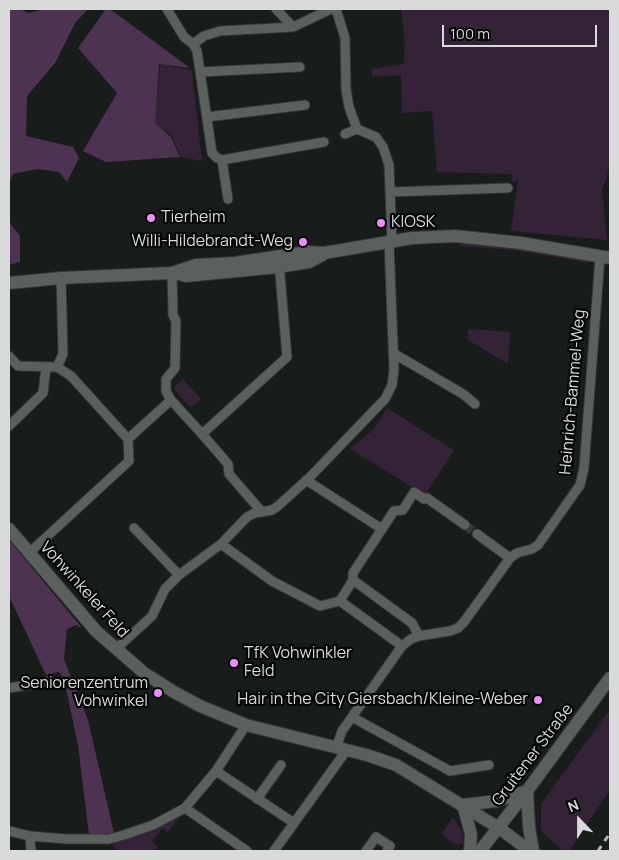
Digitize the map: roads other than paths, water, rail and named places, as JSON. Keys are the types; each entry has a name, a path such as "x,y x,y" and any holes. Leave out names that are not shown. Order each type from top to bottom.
{"main road":[{"path":"9,283 172,272 196,265 234,263 308,252 324,253 412,238 455,236 521,243 605,258"},
{"path":"172,272 186,276 278,268 309,262 324,253"},
{"name":"Vohwinkeler Feld","path":"9,529 96,632 144,673 174,692 200,706 246,725 367,755 396,765 463,805 532,851"},
{"name":"Gruitener Straße","path":"480,851 527,791 610,678"},
{"path":"470,851 471,834 463,805 496,801 527,791 532,851"}],"street":[{"path":"169,9 184,37 193,44 197,51 212,154 222,160 324,142"},
{"path":"276,9 293,27"},
{"path":"193,44 204,36 220,30 293,27 331,9"},
{"path":"116,650 152,616 165,588 179,575 221,544 247,517 272,510 306,480 385,399 392,385 394,370 389,165 383,147 376,138 356,129 346,89 344,38 336,9"},
{"path":"200,72 300,67"},
{"path":"207,117 305,105"},
{"path":"345,134 356,129"},
{"path":"222,160 228,199"},
{"path":"390,192 508,188"},
{"name":"Heinrich-Bammel-Weg","path":"510,558 517,553 532,549 538,545 580,486 584,468 605,258"},
{"path":"202,434 287,357 278,268"},
{"path":"172,272 173,315 176,321 175,368 166,379 166,391 171,400 228,464 228,474 262,512"},
{"path":"57,367 63,354 61,278"},
{"path":"393,353 462,394 475,404"},
{"path":"9,356 18,366 57,367 71,376 128,439 128,461 28,553"},
{"path":"9,426 43,393 46,367"},
{"path":"128,439 171,400"},
{"path":"306,480 382,529"},
{"path":"221,544 272,581 320,606 340,601 353,580 353,573 394,511 403,510 414,492 424,499 427,498 465,525"},
{"path":"134,528 179,575"},
{"path":"274,851 341,749 342,731 402,646 419,636 458,628 510,558 477,534"},
{"path":"353,580 412,623 419,636"},
{"path":"340,601 402,646"},
{"path":"9,688 51,681"},
{"path":"352,717 450,771 490,765"},
{"path":"9,831 30,836 68,839 109,839 139,831 185,808 216,771 246,725"},
{"path":"257,799 281,765"},
{"path":"216,771 294,823"},
{"path":"185,808 247,851"},
{"path":"30,836 31,851"},
{"path":"366,851 376,837 390,846 387,851"}],"tunnel":[{"path":"465,525 477,534"}],"railway":[{"path":"598,851 610,833"}],"place":[{"name":"Tierheim","path":"151,218"},
{"name":"KIOSK","path":"381,223"},
{"name":"Willi-Hildebrandt-Weg","path":"303,242"},
{"name":"TfK Vohwinkler Feld","path":"234,663"},
{"name":"Seniorenzentrum Vohwinkel","path":"158,693"},
{"name":"Hair in the City Giersbach/Kleine-Weber","path":"538,700"}]}
